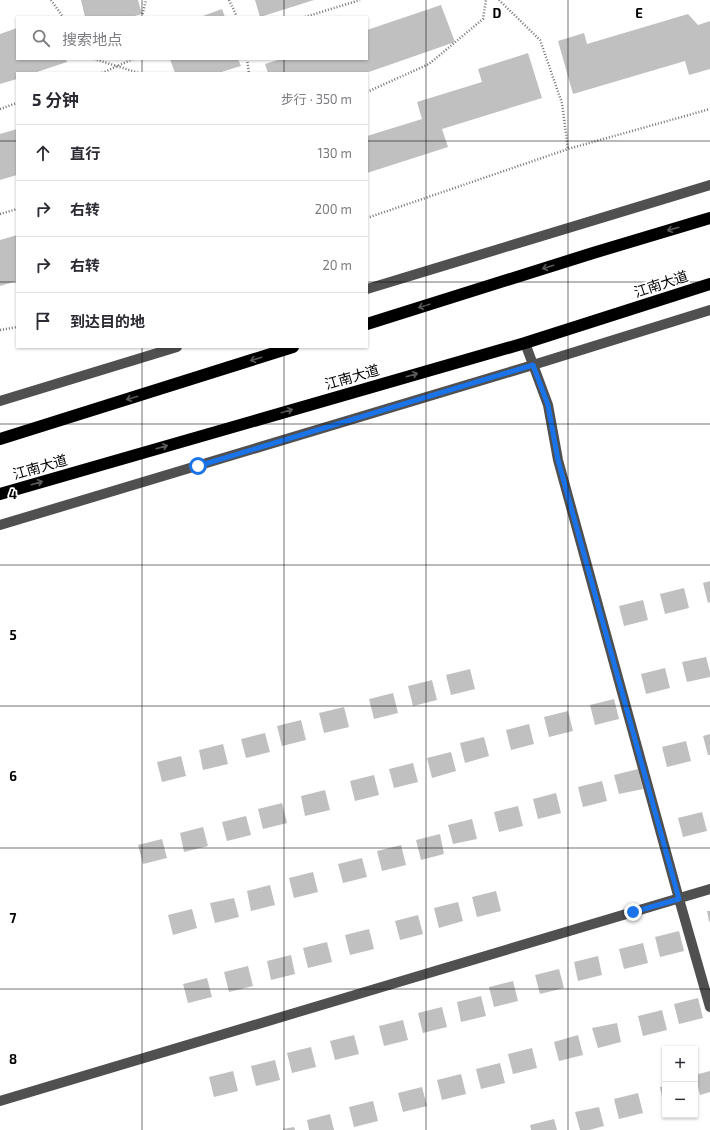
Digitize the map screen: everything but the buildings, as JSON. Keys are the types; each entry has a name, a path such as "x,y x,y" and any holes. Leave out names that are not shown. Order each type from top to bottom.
{"highway":[{"path":"368,324 585,255 710,218"},
{"name":"江南大道","path":"0,494 525,342 710,284"},
{"path":"0,439 290,348"}],"street":[{"path":"368,289 710,185"},
{"path":"0,525 533,365 710,310"},
{"path":"525,342 548,405 560,468 710,1006"},
{"path":"0,401 174,348"},
{"path":"0,1101 710,889"}],"path":[{"path":"51,0 62,16"},
{"path":"142,16 146,0"},
{"path":"229,0 237,16"},
{"path":"308,16 360,0"},
{"path":"368,92 429,64 483,19 486,0"},
{"path":"500,0 540,40 562,103 568,149"},
{"path":"97,60 136,72"},
{"path":"104,72 130,60"},
{"path":"247,60 249,72"},
{"path":"0,109 16,103"},
{"path":"368,218 568,149 710,109"},
{"path":"0,214 16,209"},
{"path":"0,330 16,327"}],"route":[{"path":"198,466 533,365 548,405 558,460 679,899 633,912"}]}
